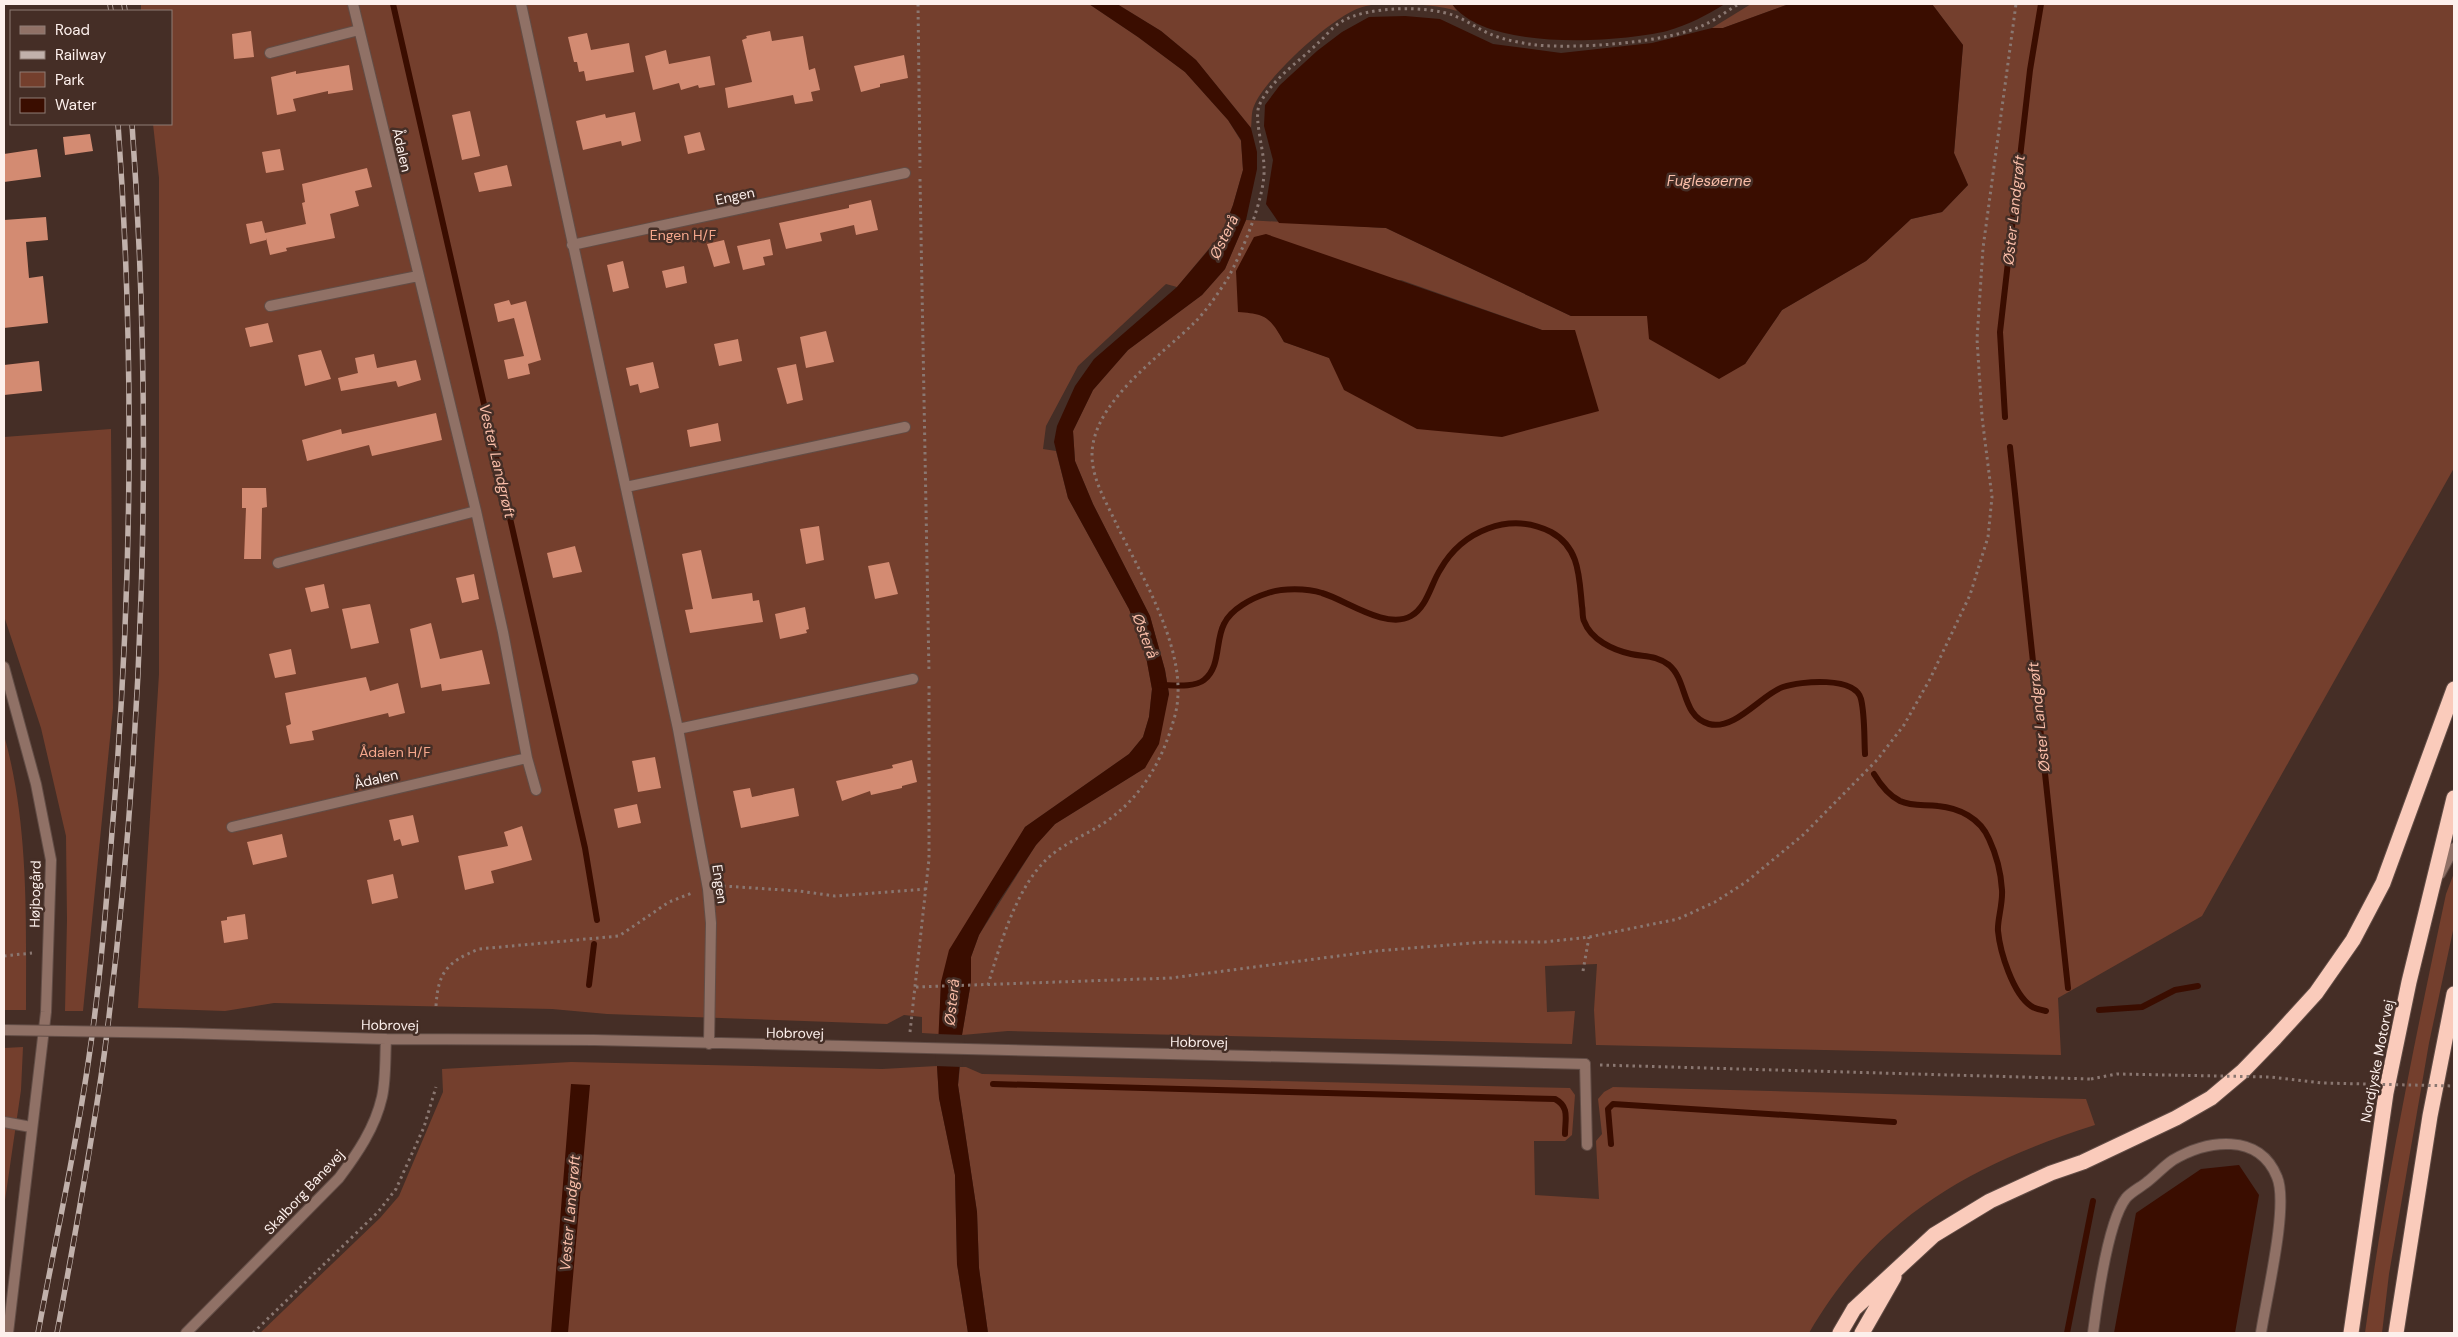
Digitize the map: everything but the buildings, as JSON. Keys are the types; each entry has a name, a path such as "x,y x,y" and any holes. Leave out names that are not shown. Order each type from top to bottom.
{"highway":[{"path":"1840,1333 1854,1309 1902,1262 1934,1235 1966,1214 2167,1122 2211,1098 2243,1071 2316,993 2353,940 2383,883 2454,689"},
{"name":"Nordjyske Motorvej","path":"2351,1333 2386,1093 2430,893 2454,798"},
{"path":"2396,1333 2430,1116 2453,1000"},
{"path":"1862,1333 1902,1262"}],"street":[{"name":"Ådalen","path":"353,4 476,511 503,632 527,758 536,790"},
{"name":"Engen","path":"521,4 678,729 708,889 711,923 709,1044"},
{"path":"270,53 359,30"},
{"name":"Engen","path":"572,245 905,173"},
{"path":"270,306 418,276"},
{"path":"626,487 905,427"},
{"path":"278,562 476,511"},
{"name":"Højbogård","path":"4,667 36,784 51,860 46,1012 8,1333"},
{"path":"678,729 913,679"},
{"name":"Ådalen","path":"232,827 527,758"},
{"path":"2430,893 2454,848"},
{"name":"Hobrovej","path":"4,1030 179,1033 386,1040 594,1040 967,1051 1585,1064"},
{"name":"Skalborg Banevej","path":"186,1333 339,1178 357,1153 372,1126 382,1096 386,1040"},
{"path":"1585,1064 1587,1145"},
{"path":"4,1122 32,1127"},
{"path":"2093,1333 2099,1293 2115,1221 2126,1198 2173,1160 2199,1149 2224,1142 2244,1145 2262,1156 2277,1176 2282,1203 2261,1333"}],"path":[{"path":"908,1049 926,889 930,812 918,4"},
{"path":"988,985 1007,929 1034,874 1045,860 1060,848 1107,821 1140,792 1158,766 1176,716 1178,694 1174,658 1160,615 1098,485 1092,454 1099,428 1107,411 1120,394 1142,370 1198,319 1228,278 1259,202 1265,172 1257,110 1268,90 1341,22 1371,11 1428,10 1454,15 1492,35 1533,44 1574,47 1670,35 1704,26 1739,4"},
{"path":"916,987 1171,978 1376,951 1484,942 1545,942 1589,937 1678,919 1715,902 1746,882 1803,835 1877,760 1904,725 1930,679 1970,595 1988,537 1992,497 1982,418 1977,339 1983,248 2016,4"},
{"path":"436,1006 438,983 449,966 461,957 479,949 619,936 669,902 708,889 728,886 835,896 926,889"},
{"path":"1583,971 1589,937"},
{"path":"4,956 48,951"},
{"path":"1585,1064 1629,1067 2091,1080 2118,1074 2271,1077 2322,1083 2454,1086"},
{"path":"253,1333 378,1212 396,1189 424,1127 436,1087"}],"green space":[{"path":"141,4 1089,4 1185,72 1228,120 1241,141 1243,170 1233,205 1222,233 1177,287 1166,284 1078,366 1046,426 1043,449 1056,451 1068,498 1129,609 1145,651 1152,689 1149,717 1143,737 1129,754 1025,827 941,982 939,1034 922,1033 922,1017 904,1015 887,1024 607,1014 552,1009 274,1003 225,1011 138,1008 159,674 159,178 153,125 172,125 172,10 141,10"},
{"path":"1117,4 1382,4 1366,6 1353,11 1321,32 1303,47 1272,79 1261,94 1253,108 1251,128 1196,60 1161,31"},
{"path":"1412,4 1452,4 1457,11 1436,7"},
{"path":"1751,4 1789,4 1723,28 1712,28"},
{"path":"1932,4 2454,4 2454,468 2202,916 2058,998 2061,1055 1596,1045 1594,1010 1597,964 1545,966 1547,1012 1575,1011 1572,1044 1008,1031 962,1035 971,982 971,957 979,935 1036,845 1055,824 1145,768 1169,694 1165,670 1150,616 1093,504 1075,461 1073,431 1093,390 1128,350 1202,295 1225,269 1246,220 1386,228 1571,316 1648,316 1745,364 1782,310 1866,261 1911,219 1942,212 1968,185 1954,153 1963,45","holes":["1401,280 1542,330 1575,330 1345,390 1330,358 1284,342 1273,322 1260,314"]},
{"path":"111,429 113,708 83,1011 65,1011 66,836 41,728 4,616 4,437"},
{"path":"4,735 18,803 22,837 26,906 26,1010 4,1010"},
{"path":"2454,873 2454,926 2429,1043 2389,1274 2382,1333 2365,1333 2401,1112 2446,894"},
{"path":"23,1047 21,1090 4,1207 4,1048"},
{"path":"571,1062 882,1069 937,1066 939,1098 955,1175 957,1264 968,1333 260,1333 380,1218 399,1196 443,1092 442,1069"},
{"path":"960,1067 966,1067 982,1074 1570,1088 1575,1095 1572,1135 1565,1141 1534,1141 1535,1195 1599,1199 1596,1141 1602,1134 1598,1099 1604,1092 1613,1087 2086,1099 2095,1125 2007,1158 1967,1178 1930,1200 1896,1227 1864,1257 1835,1292 1809,1333 988,1333 979,1268 977,1212 958,1085"}],"water":[{"name":"Østerå","path":"1089,4 1117,4 1161,31 1196,60 1251,128 1257,152 1257,169 1246,220 1225,269 1202,295 1128,350 1093,390 1073,431 1075,461 1093,504 1150,616 1165,670 1169,694 1159,744 1145,768 1055,824 1036,845 997,904 979,935 971,957 971,982 962,1035 958,1085 977,1212 979,1268 988,1333 968,1333 957,1264 955,1175 939,1098 937,1066 941,982 949,950 1025,827 1129,754 1143,737 1149,717 1152,689 1145,651 1129,609 1068,498 1054,442 1057,426 1075,386 1094,359 1177,287 1222,234 1243,170 1241,140 1228,120 1185,72"},
{"path":"1452,4 1725,4 1682,26 1667,31 1617,38 1553,40 1493,30 1469,19"},
{"name":"Fuglesøerne","path":"1789,4 1932,4 1963,45 1954,153 1968,185 1942,212 1911,219 1866,261 1782,310 1745,364 1719,379 1649,339 1647,316 1571,316 1386,228 1279,223 1266,204 1273,160 1264,126 1265,105 1280,85 1317,51 1342,32 1369,17 1405,16 1440,19 1493,44 1561,53 1652,43 1712,28 1723,28"},
{"path":"1266,234 1542,330 1575,330 1599,411 1502,437 1417,429 1344,390 1329,358 1284,342 1275,327 1266,318 1255,314 1238,312 1236,271 1254,237"},
{"path":"571,1084 590,1085 568,1333 551,1333"},
{"path":"2239,1165 2259,1195 2235,1333 2114,1333 2136,1213 2201,1169"}],"pier":[{"path":"936,1034 965,1035 962,1067 935,1066"}],"waterway":[{"name":"Vester Landgrøft","path":"393,4 585,848 597,920"},
{"name":"Øster Landgrøft","path":"2005,417 2000,332 2030,70 2041,4"},
{"name":"Øster Landgrøft","path":"2010,447 2068,988"},
{"path":"1160,685 1189,685 1200,683 1204,680 1213,668 1221,631 1227,619 1237,609 1255,598 1280,590 1309,590 1322,593 1378,617 1401,619 1411,616 1421,607 1449,556 1461,545 1474,535 1488,528 1519,524 1535,526 1551,532 1568,546 1579,574 1583,619 1587,628 1597,639 1617,650 1655,658 1669,665 1679,680 1689,706 1700,720 1709,724 1719,725 1729,722 1783,687 1814,682 1838,684 1849,687 1857,692 1861,699 1864,719 1865,754"},
{"path":"1874,774 1879,782 1900,801 1910,804 1954,809 1968,815 1980,825 1994,851 2001,877 2002,895 1998,931 2001,950 2008,972 2024,1000 2033,1007 2046,1011"},
{"name":"Vester Landgrøft","path":"589,985 594,944"},
{"path":"2099,1010 2142,1007 2175,990 2198,986"},
{"path":"993,1084 1555,1099 1560,1102 1565,1110 1565,1134"},
{"path":"1611,1144 1608,1109 1613,1104 1894,1122"},
{"name":"Øster Landgrøft","path":"2067,1333 2093,1201"}],"railway":[{"path":"110,4 111,10"},
{"path":"124,4 125,10"},
{"path":"38,1333 78,1126 93,1029 100,973 119,744 127,567 129,389 127,301 118,125"},
{"path":"57,1333 88,1160 104,1056 118,941 136,708 141,591 143,357 139,240 132,125"}],"park label":[{"name":"Engen H/F","path":"683,235"},
{"name":"Ådalen H/F","path":"395,752"}]}
